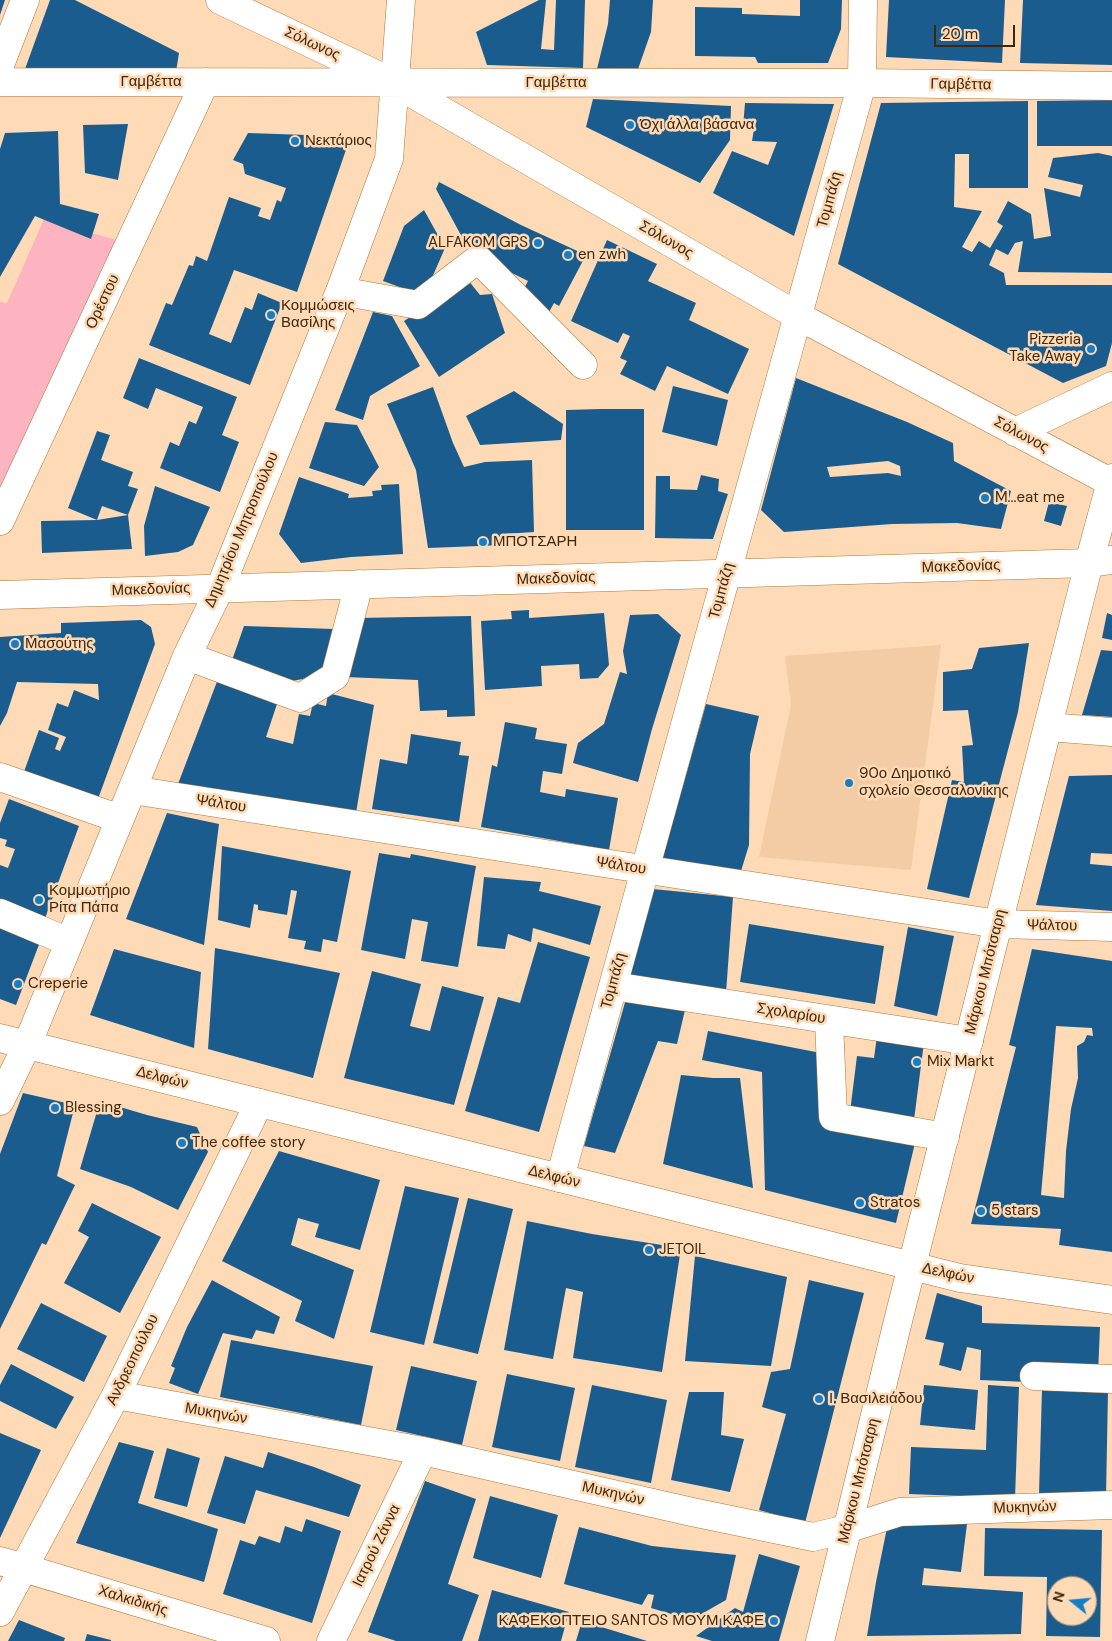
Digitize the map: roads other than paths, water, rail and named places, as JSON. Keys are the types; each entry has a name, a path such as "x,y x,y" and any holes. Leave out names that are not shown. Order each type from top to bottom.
{"street":[{"path":"0,65 24,0"},
{"name":"Σόλωνος","path":"220,0 394,83 798,316 1015,432 1112,481"},
{"name":"Δημητρίου Μητροπούλου","path":"0,1101 27,1044 187,656 220,588 340,291 389,158 401,0"},
{"name":"Τομπάζη","path":"560,1178 862,83 863,0"},
{"name":"Γαμβέττα","path":"0,82 862,83 1112,86"},
{"name":"Ορέστου","path":"0,521 205,82"},
{"path":"340,291 418,306 478,259 583,365"},
{"path":"1015,432 1112,386"},
{"name":"Μάρκου Μπότσαρη","path":"820,1641 1048,727 1100,562 1112,481"},
{"name":"Μακεδονίας","path":"0,595 1100,562"},
{"path":"187,656 300,698 335,676 359,584"},
{"path":"1048,727 1112,732"},
{"path":"0,776 120,819"},
{"name":"Ψάλτου","path":"132,790 998,924 1112,927"},
{"path":"0,912 69,942"},
{"name":"Σχολαρίου","path":"613,986 969,1041"},
{"path":"829,1020 833,1117 945,1137"},
{"name":"Δελφών","path":"0,1038 960,1278 1112,1300"},
{"name":"Ανδρεοπούλου","path":"0,1612 12,1564 116,1395 259,1103"},
{"path":"1034,1376 1112,1379"},
{"name":"Μυκηνών","path":"116,1395 423,1451 812,1537 847,1529 900,1512 1112,1505"},
{"name":"Ιατρού Ζάννα","path":"331,1641 423,1451"},
{"name":"Χαλκιδικής","path":"12,1564 266,1641"}],"place":[{"name":"Όχι άλλα βάσανα","path":"630,125"},
{"name":"Νεκτάριος","path":"295,141"},
{"name":"ALFAKOM GPS","path":"538,243"},
{"name":"en zwh","path":"568,255"},
{"name":"Κομμώσεις Βασίλης","path":"271,315"},
{"name":"Pizzeria Take Away","path":"1091,349"},
{"name":"M...eat me","path":"985,498"},
{"name":"ΜΠΟΤΣΑΡΗ","path":"483,542"},
{"name":"Μασούτης","path":"15,644"},
{"name":"90ο Δημοτικό σχολείο Θεσσαλονίκης","path":"849,783"},
{"name":"Κομμωτήριο Ρίτα Πάπα","path":"39,900"},
{"name":"Creperie","path":"18,984"},
{"name":"Mix Markt","path":"917,1062"},
{"name":"Blessing","path":"55,1108"},
{"name":"The coffee story","path":"182,1143"},
{"name":"Stratos","path":"860,1203"},
{"name":"5 stars","path":"981,1211"},
{"name":"JETOIL","path":"649,1250"},
{"name":"Ι. Βασιλειάδου","path":"819,1399"},
{"name":"ΚΑΦΕΚΟΠΤΕΙΟ SANTOS ΜΟΥΜ ΚΑΦΕ","path":"774,1621"}]}
